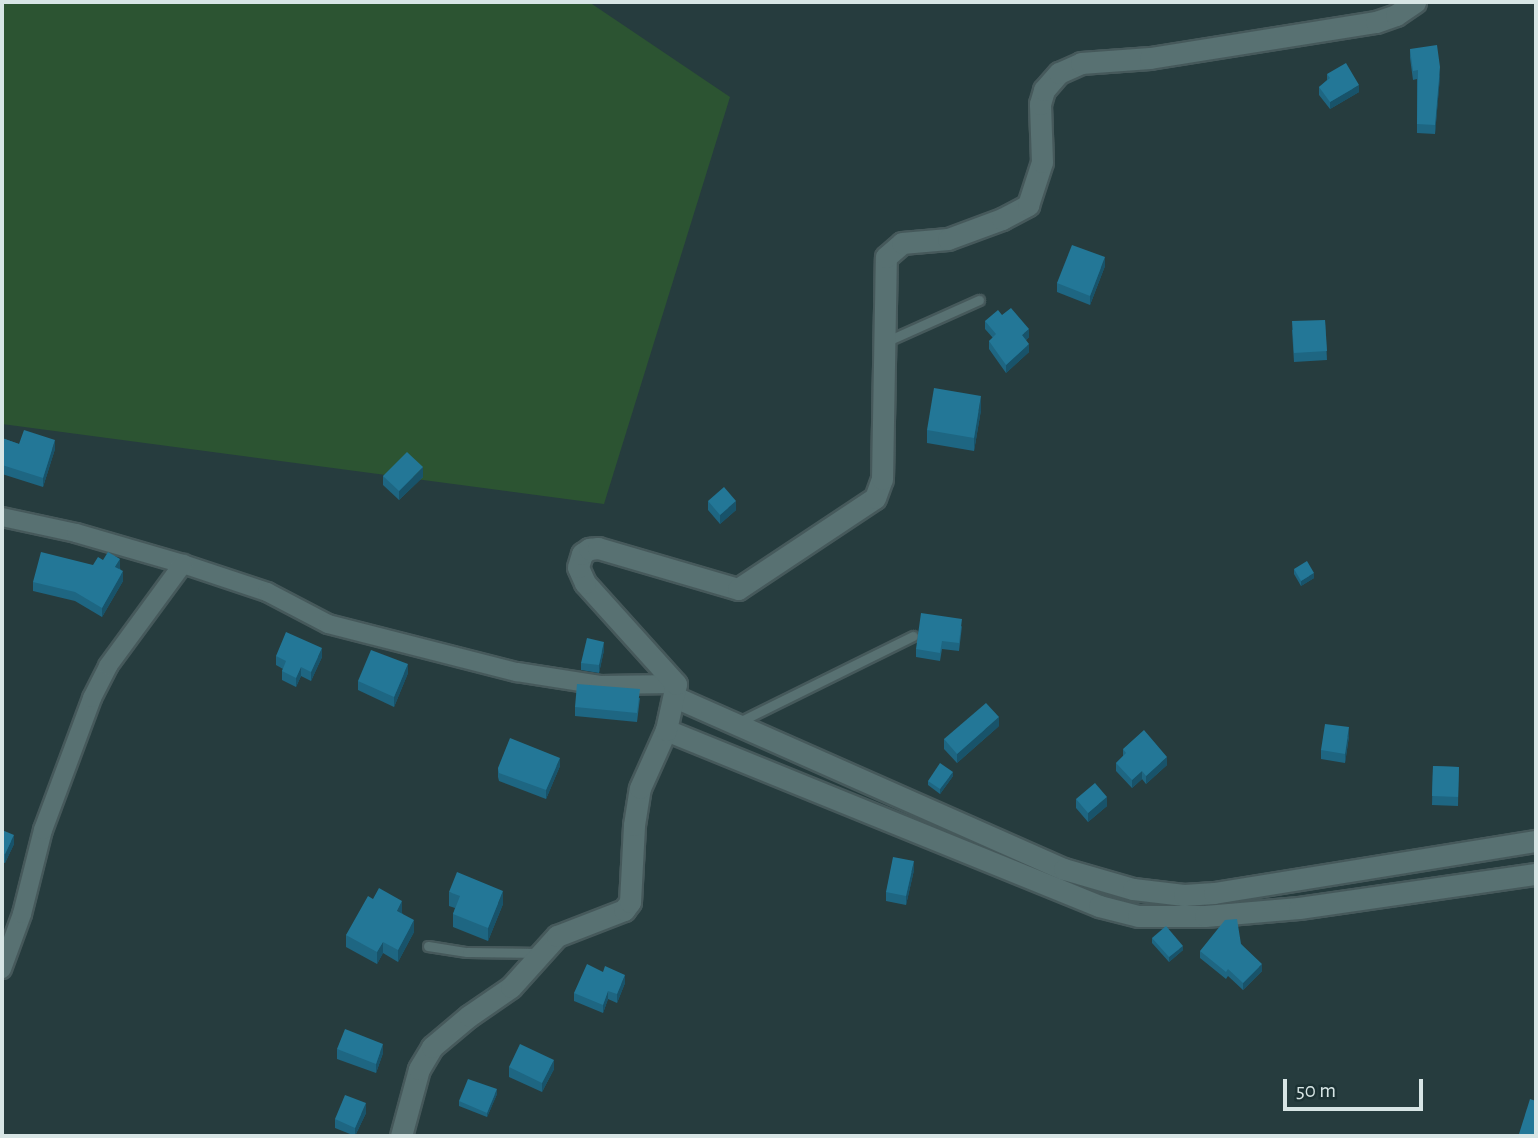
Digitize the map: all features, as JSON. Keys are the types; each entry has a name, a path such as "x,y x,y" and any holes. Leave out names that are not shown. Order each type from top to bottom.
{"street":[{"path":"1415,2 1396,15 1376,22 1150,58 1082,63 1059,73 1044,90 1040,104 1042,162 1028,205 971,232 948,239 902,243 890,251 885,265 879,493 866,505 738,589 598,548 589,548 582,554 578,567 585,583 676,691 735,725 1064,869 1115,885 1161,893 1214,893 1536,841"},
{"path":"2,517 76,533 183,564 267,592 328,624 517,672 600,685 676,691"},
{"path":"2,968 22,914 43,830 92,698 108,666 183,564"},
{"path":"401,1136 419,1069 427,1052 457,1025 511,987 563,932 628,907 633,888 634,825 640,788 666,730 676,691"},
{"path":"666,730 1099,906 1138,916 1205,916 1299,908 1536,874"}],"lane":[{"path":"884,342 979,300"},
{"path":"735,725 913,636"},
{"path":"428,946 467,952 542,953"}],"green space":[{"path":"2,2 589,2 730,97 604,504 2,424"}],"building":[{"path":"1437,45 1440,67 1435,125 1417,124 1418,70 1413,71 1410,49"},
{"path":"1346,63 1359,85 1330,102 1319,87 1330,78 1327,74"},
{"path":"1072,245 1105,257 1090,296 1057,283"},
{"path":"1011,308 1029,329 1022,335 1029,344 1006,365 989,341 996,334 985,321 998,310 1002,315"},
{"path":"1325,320 1327,351 1294,353 1292,321"},
{"path":"934,388 981,396 974,438 927,430"},
{"path":"24,430 55,440 43,478 2,465 2,438 19,444"},
{"path":"407,452 423,467 399,491 383,476"},
{"path":"724,487 736,501 720,515 708,501"},
{"path":"41,552 93,565 98,557 103,560 108,552 120,559 115,567 123,571 102,608 75,592 33,582"},
{"path":"1307,561 1314,573 1301,581 1294,569"},
{"path":"921,613 962,619 959,643 942,641 940,653 916,649"},
{"path":"286,632 322,648 311,672 301,667 296,678 282,671 286,661 276,656"},
{"path":"587,638 604,642 599,665 581,663"},
{"path":"371,650 408,664 394,697 358,681"},
{"path":"577,684 640,689 637,713 575,707"},
{"path":"986,703 999,717 957,754 944,739"},
{"path":"1325,724 1349,727 1345,754 1321,750"},
{"path":"1144,730 1167,757 1146,776 1142,771 1132,780 1116,763 1126,753 1123,749"},
{"path":"510,738 560,758 546,790 499,773 498,768"},
{"path":"940,763 953,772 940,789 928,781"},
{"path":"1433,766 1459,767 1458,797 1432,796"},
{"path":"1095,783 1107,797 1088,813 1076,799"},
{"path":"2,830 14,835 5,854 2,853"},
{"path":"893,857 914,861 906,896 886,892"},
{"path":"457,872 503,891 488,928 453,914 460,896 449,892"},
{"path":"379,888 402,901 397,911 414,920 398,950 383,942 377,952 346,935 368,896 373,899"},
{"path":"1237,919 1241,944 1262,964 1243,983 1228,969 1226,972 1200,951 1225,920"},
{"path":"1166,926 1183,946 1169,957 1152,938"},
{"path":"587,964 603,972 605,966 625,975 617,994 608,991 603,1005 574,993"},
{"path":"345,1029 383,1044 376,1064 337,1049"},
{"path":"520,1044 554,1060 542,1083 509,1067"},
{"path":"468,1079 497,1089 487,1113 459,1101"},
{"path":"345,1095 366,1103 355,1128 335,1119"},
{"path":"1530,1099 1536,1101 1536,1136 1519,1134"}]}
